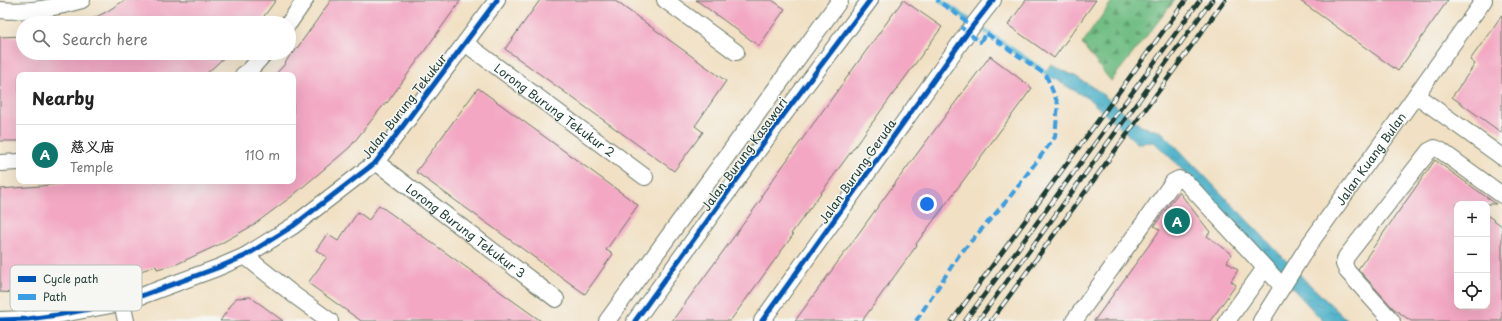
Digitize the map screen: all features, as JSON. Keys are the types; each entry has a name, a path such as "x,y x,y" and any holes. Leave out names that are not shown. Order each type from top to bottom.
{"street":[{"path":"0,10 17,12 50,8 82,0"},
{"path":"294,16 305,0"},
{"name":"Jalan Burung Tekukur","path":"142,296 245,256 293,226 376,162 497,0"},
{"path":"665,0 736,52"},
{"name":"Jalan Burung Kasawari","path":"607,321 840,0"},
{"path":"843,0 866,6"},
{"name":"Jalan Kuang Bulan","path":"1261,321 1308,246 1484,0"},
{"name":"Jalan Burung Geruda","path":"762,321 968,32 991,3"},
{"name":"Jalan Burung Kasawari","path":"635,321 785,113 866,6"},
{"name":"Lorong Burung Tekukur 2","path":"465,43 645,177"},
{"path":"248,72 259,60"},
{"path":"1416,95 1502,157"},
{"path":"1392,321 1347,271 1344,264 1346,257 1429,151 1435,148 1440,150 1502,195"},
{"path":"0,163 16,162"},
{"name":"Lorong Burung Tekukur 3","path":"376,162 556,299"},
{"path":"1074,321 1174,182 1179,179 1186,182 1283,286"},
{"path":"245,256 294,296 330,321"},
{"path":"1227,321 1265,268"},
{"name":"Jalan Burung Tekukur","path":"0,320 57,316 84,311"},
{"path":"124,311 126,321"}],"green space":[{"path":"1113,0 1175,0 1111,81 1082,44"}],"water":[{"path":"1051,65 1075,76 1097,90 1141,126 1162,132 1305,280 1348,321 1323,321 1174,161 1154,142 1137,143 1090,100 1048,75 1047,72"}],"building":[{"path":"125,0 276,0 264,16 98,16"},
{"path":"331,0 461,0 387,103 386,102 350,147 291,197 252,226 218,245 177,264 157,269 156,266 142,271 142,265 10,265 10,293 0,292 0,189 56,184 296,184 296,72 278,72 287,60 296,60 296,50"},
{"path":"540,0 614,0 726,81 695,126 703,132 674,171 505,49"},
{"path":"696,0 772,0 785,9 759,46"},
{"path":"903,0 942,27 791,234 793,235 730,321 672,321 763,197 761,196"},
{"path":"1026,0 1096,0 1054,58 1008,25"},
{"path":"1299,0 1448,0 1398,71"},
{"path":"1502,15 1502,133 1452,97 1475,64 1470,60"},
{"path":"16,36 16,60 221,60 208,72 16,72 16,141 0,141 0,37"},
{"path":"990,56 1032,88 916,244 917,245 862,321 795,321 890,190"},
{"path":"478,88 638,205 606,250 613,254 585,294 416,172"},
{"path":"1435,160 1496,204 1490,204 1490,201 1454,201 1454,309 1490,309 1490,217 1502,226 1502,321 1411,321 1393,308 1358,269"},
{"path":"1179,192 1210,232 1207,236 1232,254 1227,262 1238,270 1231,281 1236,285 1210,321 1094,321 1160,230 1154,226"},
{"path":"379,205 541,321 361,321 308,283 327,257 316,250 327,234 338,241 358,212 369,220"},
{"path":"250,297 283,321 220,321 236,298"}],"waterway":[{"path":"940,0 1051,76"}],"railway":[{"path":"952,321 1186,0"},
{"path":"965,321 1200,0"},
{"path":"978,321 1212,0"},
{"path":"991,321 1225,0"}],"marked path":[{"path":"916,321 959,255 1009,198 1055,137 1058,104 1046,75 986,33 980,42 962,28 966,21 937,0"}],"cycle path":[{"path":"142,296 245,256 293,226 376,162 497,0"},
{"path":"635,321 785,113 870,0"},
{"path":"762,321 968,32 993,0"},
{"path":"0,320 28,319 79,311"}],"place":[{"name":"慈义庙","path":"1177,221"}]}
